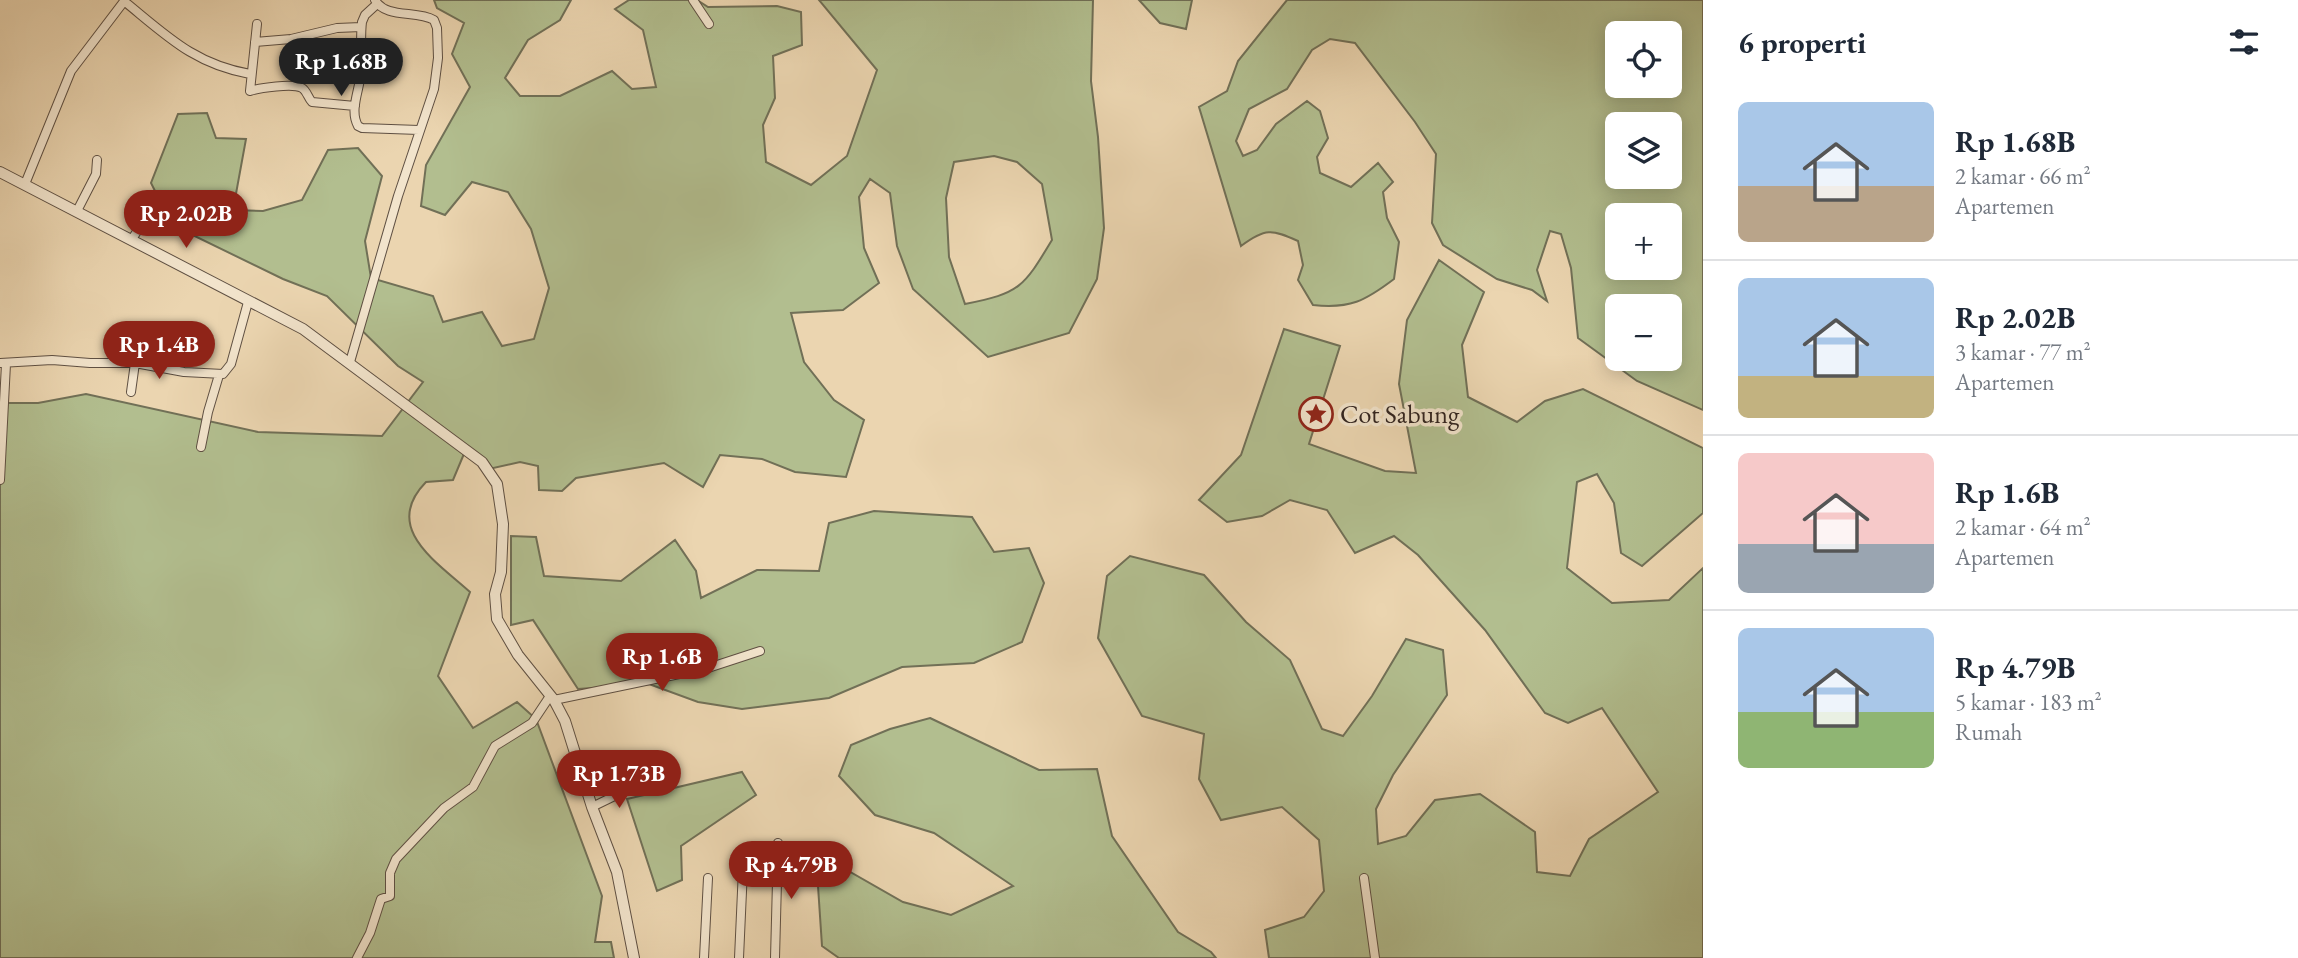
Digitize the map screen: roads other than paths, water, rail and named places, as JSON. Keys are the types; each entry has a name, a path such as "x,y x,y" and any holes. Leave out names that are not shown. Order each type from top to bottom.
{"street":[{"path":"693,0 709,24"},
{"path":"24,184 71,71 125,1 191,54 214,66 250,74"},
{"path":"350,362 398,196 434,89 438,58 436,25 430,18 388,11 376,2 365,15 361,27 361,75 355,120 358,127 419,130"},
{"path":"257,24 250,74 251,91 257,88 297,87 305,91 312,102 355,106"},
{"path":"255,42 291,39 337,28 361,27"},
{"path":"77,211 96,174 97,160"},
{"path":"0,172 303,329 482,462 497,484 503,524 500,572 495,594 497,618 518,655 552,698 565,720 623,893 634,958"},
{"path":"132,239 150,212"},
{"path":"0,480 3,364 52,360 135,363 219,375 226,373 231,364 248,302"},
{"path":"131,393 135,363"},
{"path":"201,447 219,375"},
{"path":"358,958 370,933 381,899 390,896 390,873 396,859 444,808 473,787 495,746 532,723 552,698 708,668 760,651"},
{"path":"592,807 633,787"},
{"path":"775,958 778,843"},
{"path":"738,958 743,869"},
{"path":"704,958 708,878"},
{"path":"1364,878 1375,958"}],"place":[{"name":"Cot Sabung","path":"1316,414"}]}
